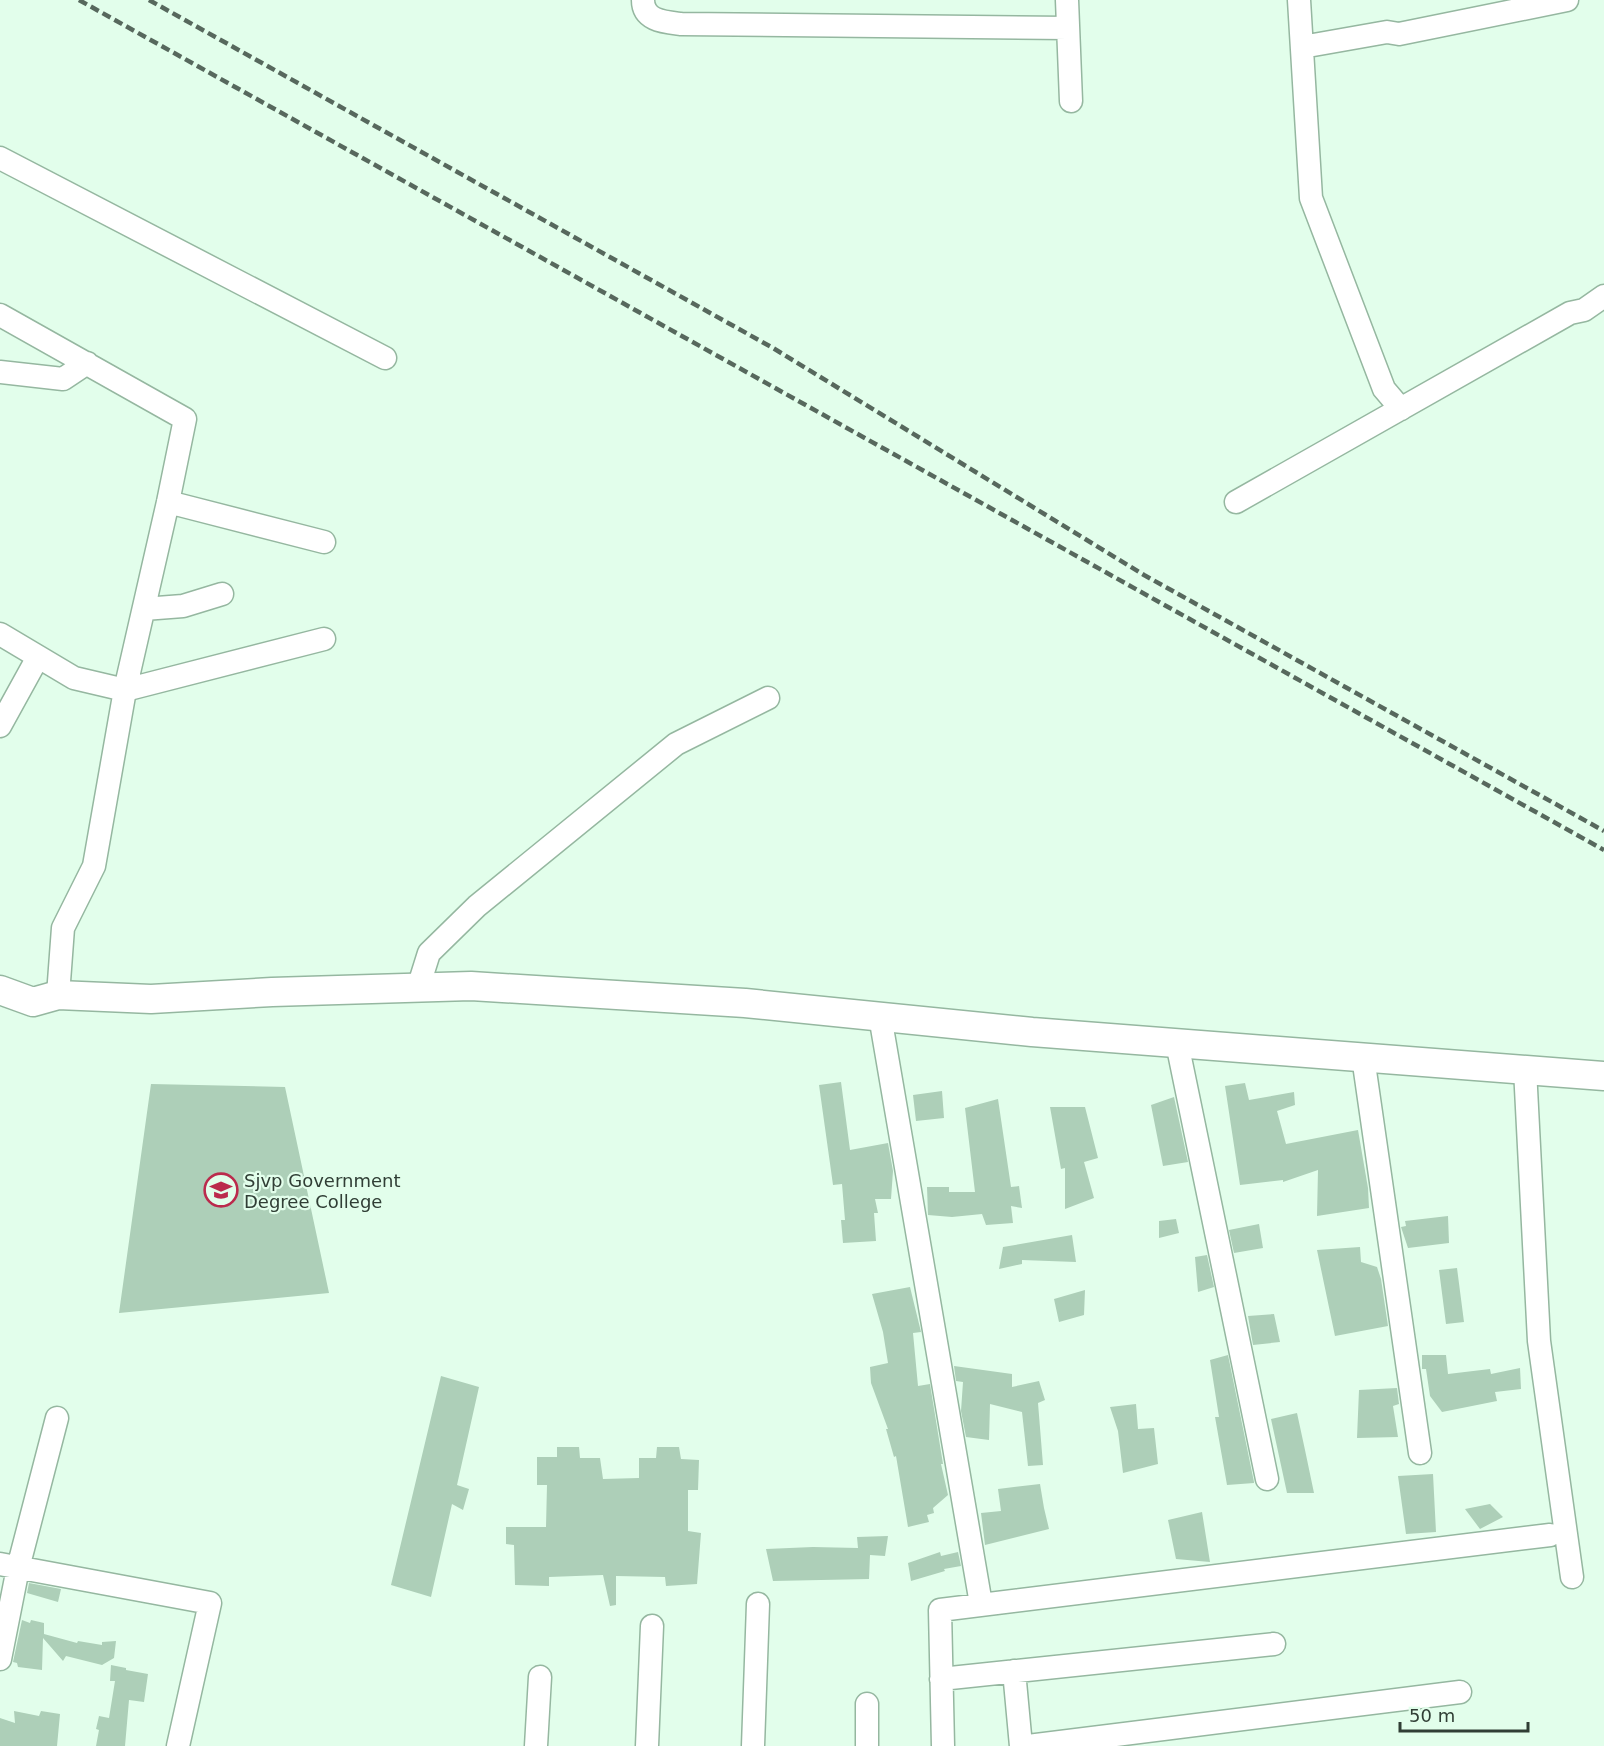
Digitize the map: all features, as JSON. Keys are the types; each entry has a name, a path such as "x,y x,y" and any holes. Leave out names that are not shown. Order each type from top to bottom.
{"main road":[{"path":"0,990 46,998 151,999 272,992 471,986 745,1003 1032,1032 1604,1076"}],"street":[{"path":"643,0 643,6 649,16 659,21 681,24 1068,28"},
{"path":"1066,0 1071,101"},
{"path":"1299,0 1311,198 1384,388 1401,409"},
{"path":"1302,47 1387,33 1399,34 1567,0"},
{"path":"0,158 385,358"},
{"path":"1236,502 1570,313 1584,310 1604,296"},
{"path":"0,315 185,419 125,690 94,867 63,928 46,998 0,1005"},
{"path":"0,372 63,379 87,363"},
{"path":"168,502 324,542"},
{"path":"144,609 183,606 222,594"},
{"path":"0,634 74,678 125,690 324,639"},
{"path":"0,726 38,657"},
{"path":"418,987 429,953 477,906 676,744 768,698"},
{"path":"880,1016 981,1604"},
{"path":"1177,1042 1267,1479"},
{"path":"1363,1057 1420,1453"},
{"path":"1525,1070 1539,1341 1572,1577"},
{"path":"0,1659 9,1566 57,1418"},
{"path":"943,1746 940,1610 1550,1535"},
{"path":"9,1566 210,1603 178,1746"},
{"path":"753,1746 758,1604"},
{"path":"647,1746 652,1626"},
{"path":"941,1679 1274,1644"},
{"path":"1014,1671 1021,1746"},
{"path":"536,1746 540,1677"},
{"path":"1028,1746 1460,1692"},
{"path":"867,1704 867,1746"}],"building":[{"path":"841,1082 850,1150 888,1143 893,1171 891,1199 875,1199 878,1213 874,1213 876,1241 843,1243 841,1220 845,1220 842,1184 833,1185 819,1085"},
{"path":"1245,1083 1249,1100 1294,1092 1295,1105 1277,1111 1286,1144 1358,1130 1368,1188 1369,1208 1317,1216 1318,1170 1283,1182 1283,1180 1240,1185 1225,1086"},
{"name":"Sjvp Government Degree College","path":"151,1084 285,1087 329,1293 119,1313"},
{"path":"942,1091 944,1118 916,1121 913,1095"},
{"path":"1174,1097 1188,1162 1163,1166 1151,1105"},
{"path":"998,1099 1011,1187 1019,1186 1022,1208 1011,1206 1013,1223 986,1225 982,1214 952,1217 928,1215 927,1187 949,1187 949,1192 975,1192 965,1108"},
{"path":"1050,1107 1085,1107 1098,1158 1084,1162 1094,1198 1065,1209 1065,1168 1061,1169"},
{"path":"1448,1216 1449,1243 1408,1248 1401,1227 1406,1226 1405,1221"},
{"path":"1176,1219 1179,1233 1159,1238 1159,1221"},
{"path":"1259,1224 1263,1248 1234,1253 1229,1230"},
{"path":"1072,1235 1076,1262 1022,1260 1022,1264 999,1269 1003,1247"},
{"path":"1360,1247 1361,1262 1377,1267 1388,1326 1335,1336 1317,1250"},
{"path":"1207,1255 1214,1287 1198,1292 1195,1257"},
{"path":"1457,1268 1464,1322 1446,1324 1439,1270"},
{"path":"910,1287 921,1332 913,1333 918,1386 930,1384 943,1464 941,1464 948,1495 933,1508 934,1513 927,1515 929,1522 908,1527 896,1456 894,1457 886,1429 888,1429 871,1383 870,1367 888,1363 883,1332 872,1294"},
{"path":"1085,1290 1084,1315 1059,1322 1054,1299"},
{"path":"1274,1314 1280,1342 1253,1345 1248,1316"},
{"path":"1228,1355 1254,1483 1227,1485 1215,1417 1219,1417 1210,1360"},
{"path":"1422,1355 1446,1355 1448,1374 1490,1369 1491,1374 1520,1368 1521,1389 1495,1392 1497,1401 1442,1412 1430,1396 1426,1369 1422,1369"},
{"path":"954,1366 1012,1374 1012,1387 1039,1381 1045,1400 1038,1403 1043,1465 1028,1466 1022,1412 990,1404 989,1440 966,1437 961,1411 963,1382 956,1381"},
{"path":"441,1376 479,1387 457,1485 469,1489 463,1510 452,1504 431,1597 391,1585"},
{"path":"1397,1388 1399,1404 1393,1406 1398,1437 1357,1438 1359,1390"},
{"path":"1136,1404 1138,1429 1154,1428 1158,1464 1123,1473 1118,1431 1110,1407"},
{"path":"1297,1413 1314,1493 1287,1493 1271,1419"},
{"path":"557,1447 579,1447 580,1458 600,1458 603,1479 639,1478 639,1458 656,1458 657,1447 679,1447 681,1459 699,1460 698,1490 688,1490 688,1531 701,1533 697,1584 666,1586 665,1577 616,1576 616,1605 610,1606 603,1575 549,1577 549,1586 515,1585 514,1545 506,1544 506,1527 546,1527 547,1485 537,1485 537,1457 557,1457"},
{"path":"1433,1474 1436,1532 1406,1534 1398,1476"},
{"path":"1040,1484 1049,1529 985,1545 981,1513 1001,1511 998,1489"},
{"path":"1490,1504 1503,1517 1480,1529 1465,1509"},
{"path":"1202,1512 1210,1562 1176,1559 1168,1520"},
{"path":"888,1536 885,1556 870,1555 869,1579 773,1581 766,1549 858,1548 857,1537"},
{"path":"940,1552 941,1556 958,1552 961,1566 944,1569 945,1571 911,1581 908,1563"},
{"path":"29,1583 61,1589 58,1602 27,1593"},
{"path":"22,1620 30,1623 31,1620 44,1623 44,1634 77,1643 78,1641 102,1645 102,1642 116,1641 114,1658 102,1665 66,1656 63,1661 43,1638 42,1670 18,1667 17,1663 13,1662"},
{"path":"111,1665 148,1674 144,1702 129,1700 125,1746 96,1746 99,1716 109,1718 115,1681 110,1681"},
{"path":"14,1711 39,1716 41,1711 60,1714 57,1746 0,1746 0,1718 15,1723"}],"railway":[{"path":"79,0 1604,850"},
{"path":"149,0 773,348 1144,575 1604,831"}],"place":[{"name":"Sjvp Government Degree College","path":"221,1190"}]}
